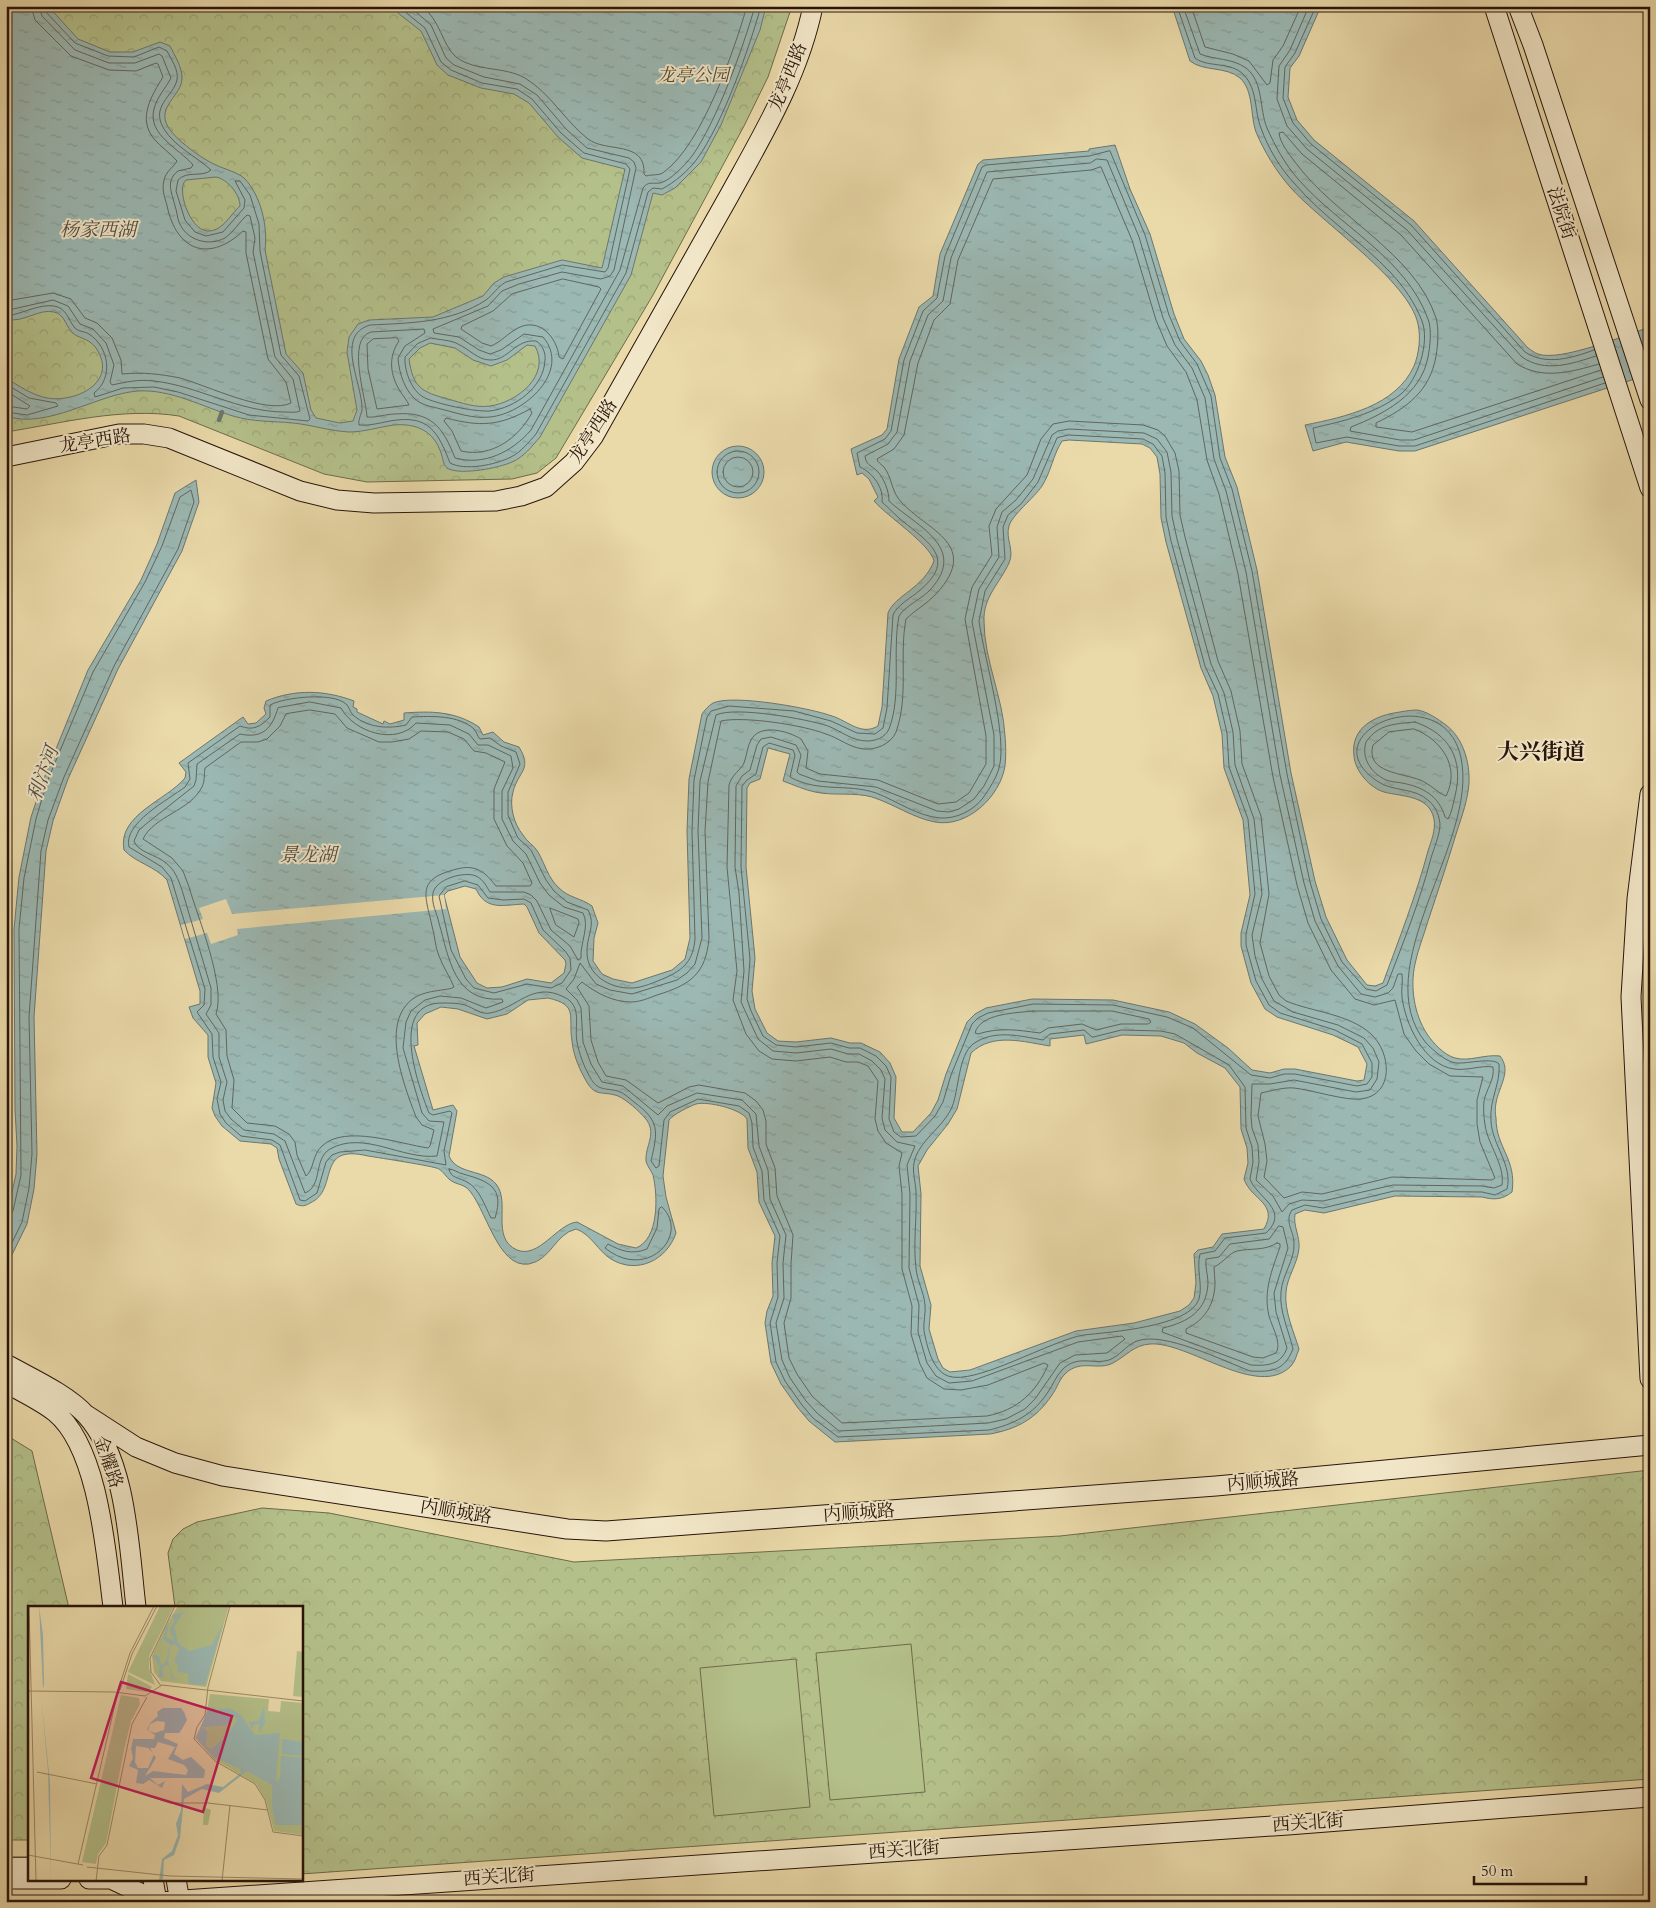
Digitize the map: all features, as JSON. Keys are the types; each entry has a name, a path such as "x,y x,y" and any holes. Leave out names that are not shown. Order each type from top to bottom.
{"street":[{"name":"龙亭西路","path":"6,457 119,434 144,434 175,440 300,491 354,503 496,502 546,487 574,462 593,437 722,208 773,116 800,55 813,6"},
{"name":"法院街","path":"1494,6 1650,488"},
{"name":"法院街","path":"1518,6 1616,292 1650,400"},
{"path":"1650,794 1637,899 1631,997 1650,1379"},
{"name":"金耀路","path":"6,1364 63,1397 85,1414 99,1431 112,1463 124,1511 136,1606"},
{"name":"金耀路","path":"6,1383 55,1412 65,1422 75,1439 96,1495 113,1606"},
{"name":"内顺城路","path":"85,1414 136,1447 175,1464 223,1476 589,1531 1206,1487 1650,1446"},
{"name":"西关北街","path":"156,1902 1288,1825 1650,1797"},
{"path":"6,1864 28,1864"},
{"path":"6,1879 28,1879"},
{"path":"113,1880 156,1902"},
{"path":"153,1880 156,1902"},
{"path":"176,1880 180,1900"}],"green space":[{"name":"龙亭公园","path":"6,6 792,6 768,77 744,126 653,295 556,458 537,473 512,479 367,482 324,474 179,416 136,413 92,417 6,432"},
{"path":"6,1435 32,1451 68,1604 67,1606 28,1606 28,1840 6,1840"},
{"path":"1650,1470 1650,1779 302,1874 302,1606 175,1606 168,1553 173,1539 183,1529 197,1522 262,1508 329,1513 574,1562 1060,1536"},
{"path":"911,1644 925,1792 830,1800 816,1653"},
{"path":"796,1659 810,1807 714,1816 700,1668"}],"water":[{"name":"杨家西湖","path":"6,6 48,6 78,39 110,52 133,52 160,42 170,46 180,66 182,78 181,84 165,113 168,127 177,138 197,154 244,178 255,193 264,222 265,250 286,354 303,373 311,410 316,418 340,423 353,421 357,410 347,352 349,337 358,324 369,320 433,317 483,296 494,283 504,277 562,260 602,268 625,169 582,158 558,137 529,103 514,94 481,88 448,75 437,65 421,31 389,6 766,6 760,30 721,125 701,162 675,188 662,195 653,193 631,275 540,437 531,448 512,462 480,470 455,471 445,466 434,439 423,430 410,425 394,425 349,432 293,423 263,421 233,416 187,399 150,391 122,394 55,415 38,418 22,419 6,416 6,378 36,395 58,399 70,397 91,388 98,380 102,371 102,360 93,344 73,334 62,317 57,313 48,311 18,319 6,319","holes":["216,177 232,188 238,197 240,206 221,226 212,231 207,231 201,229 190,216 184,199 183,184 186,180","430,343 455,348 473,360 491,366 507,360 527,345 535,346 539,357 539,367 529,385 511,399 490,406 469,405 432,394 416,383 409,359 420,348"]},
{"path":"1172,6 1321,6 1299,56 1290,68 1288,97 1297,120 1314,140 1414,221 1528,348 1538,354 1561,354 1577,351 1650,327 1650,374 1415,451 1399,451 1346,442 1313,451 1305,425 1368,408 1395,391 1406,380 1417,356 1418,324 1411,307 1399,289 1362,252 1304,201 1280,174 1256,132 1250,96 1240,78 1234,74 1202,67 1190,61"},
{"name":"景龙湖","path":"1115,145 1130,189 1150,234 1174,314 1184,339 1201,361 1215,395 1225,457 1237,487 1257,570 1291,773 1315,881 1326,917 1347,960 1367,985 1375,986 1383,983 1418,884 1433,835 1434,819 1427,805 1421,801 1379,790 1364,778 1355,762 1354,746 1356,737 1366,724 1382,716 1417,710 1436,718 1452,730 1464,751 1469,775 1467,795 1463,813 1418,953 1415,964 1413,991 1416,1009 1427,1034 1443,1051 1460,1059 1500,1056 1503,1062 1505,1073 1495,1112 1499,1138 1512,1171 1512,1192 1505,1197 1494,1199 1482,1197 1395,1196 1324,1213 1305,1210 1295,1214 1299,1248 1287,1286 1286,1299 1288,1314 1299,1349 1291,1366 1277,1375 1260,1376 1242,1373 1166,1345 1150,1344 1135,1349 1107,1365 1084,1366 1072,1369 1060,1380 1052,1395 1039,1411 1025,1422 1009,1429 990,1434 835,1442 809,1421 798,1408 781,1384 771,1363 765,1323 773,1296 772,1263 775,1236 759,1202 757,1172 748,1148 747,1119 738,1112 724,1107 701,1103 685,1109 669,1120 663,1176 666,1197 676,1233 666,1251 650,1262 641,1265 621,1264 611,1259 586,1235 576,1229 563,1236 543,1258 529,1264 518,1263 508,1257 500,1247 474,1197 467,1188 450,1180 439,1169 418,1164 351,1154 340,1156 334,1162 319,1197 305,1205 300,1206 296,1204 279,1159 277,1148 271,1144 240,1141 222,1126 215,1116 212,1108 216,1083 208,1057 208,1035 193,1018 189,1007 200,1004 200,991 167,880 157,871 124,850 124,838 128,827 145,809 185,778 186,772 179,763 243,717 248,724 256,723 266,714 264,708 266,701 277,697 310,692 343,697 354,701 353,707 357,709 357,712 383,724 384,721 390,724 404,720 404,713 433,712 452,715 479,727 483,735 493,732 504,742 519,747 525,761 525,766 515,785 512,797 512,809 515,820 520,831 535,847 555,884 567,894 592,906 598,923 594,938 593,961 602,974 613,979 632,983 672,970 685,959 690,938 687,831 689,779 702,714 705,710 713,703 723,701 754,701 821,713 838,718 860,729 872,729 878,726 882,707 888,613 897,601 923,578 934,561 931,554 917,539 874,501 878,497 869,479 862,473 857,475 851,449 882,435 887,429 899,359 919,307 933,296 940,254 978,164 983,160 1089,151 1089,149","holes":["1062,441 1142,444 1150,448 1157,457 1160,474 1161,518 1166,542 1201,668 1213,696 1222,734 1224,768 1243,820 1250,895 1241,933 1241,946 1251,983 1265,1009 1277,1017 1333,1035 1358,1047 1367,1064 1364,1080 1357,1081 1295,1069 1284,1069 1270,1073 1252,1070 1228,1048 1195,1024 1169,1012 1113,1000 1032,999 986,1008 975,1014 967,1022 946,1074 938,1100 931,1113 913,1132 902,1132 894,1118 896,1077 890,1063 880,1052 861,1043 850,1043 831,1038 796,1042 778,1041 767,1033 755,1009 752,991 755,958 746,867 747,788 750,783 760,779 768,748 790,754 783,781 815,792 872,797 935,822 947,823 959,820 970,815 989,799 1002,778 1006,748 1004,721 987,650 984,612 989,597 1011,558 1008,535 1009,526 1042,486","465,886 476,889 480,896 490,904 524,904 539,933 565,960 564,973 551,983 527,979 502,987 487,988 477,983 460,957 444,895 448,891","548,998 558,1001 568,1008 575,1055 588,1084 599,1093 612,1094 625,1100 640,1112 649,1123 651,1134 646,1161 655,1184 655,1216 649,1236 644,1243 636,1248 618,1244 577,1222 562,1228 533,1250 517,1250 504,1237 502,1229 502,1200 496,1184 485,1176 458,1166 449,1156 457,1111 453,1105 433,1110 414,1046 418,1045 417,1023 425,1014 441,1007 458,1009 487,1019 507,1014 528,1000","1084,1035 1086,1044 1122,1035 1161,1036 1184,1043 1197,1053 1225,1068 1240,1087 1241,1129 1247,1148 1248,1163 1244,1179 1247,1186 1266,1207 1268,1220 1264,1229 1222,1234 1213,1247 1198,1250 1194,1254 1196,1283 1194,1298 1189,1305 1180,1311 1134,1323 1076,1331 970,1370 950,1372 943,1368 938,1359 929,1329 931,1305 920,1266 921,1194 918,1166 927,1150 948,1124 957,1109 971,1053 989,1042 1009,1040 1050,1046 1050,1039"]},
{"path":"733,446 743,446 757,453 764,467 764,477 757,491 743,498 733,498 723,494 716,487 712,477 712,467 716,457 723,450"},
{"path":"196,480 199,502 182,551 118,669 68,779 53,821 46,851 34,1017 37,1154 34,1189 27,1224 6,1267 6,1219 16,1174 17,1146 14,929 19,877 31,817 43,781 88,670 141,580 157,544 175,493"}],"pier":[{"path":"444,895 446,909 237,929 238,935 211,944 207,933 185,939 181,925 203,919 199,908 226,899 232,914"}],"waterway":[{"path":"219,420 222,412"}],"district":[{"name":"大兴街道","path":"1541,752"}],"water label":[{"name":"利汴河","path":"43,774"}]}
